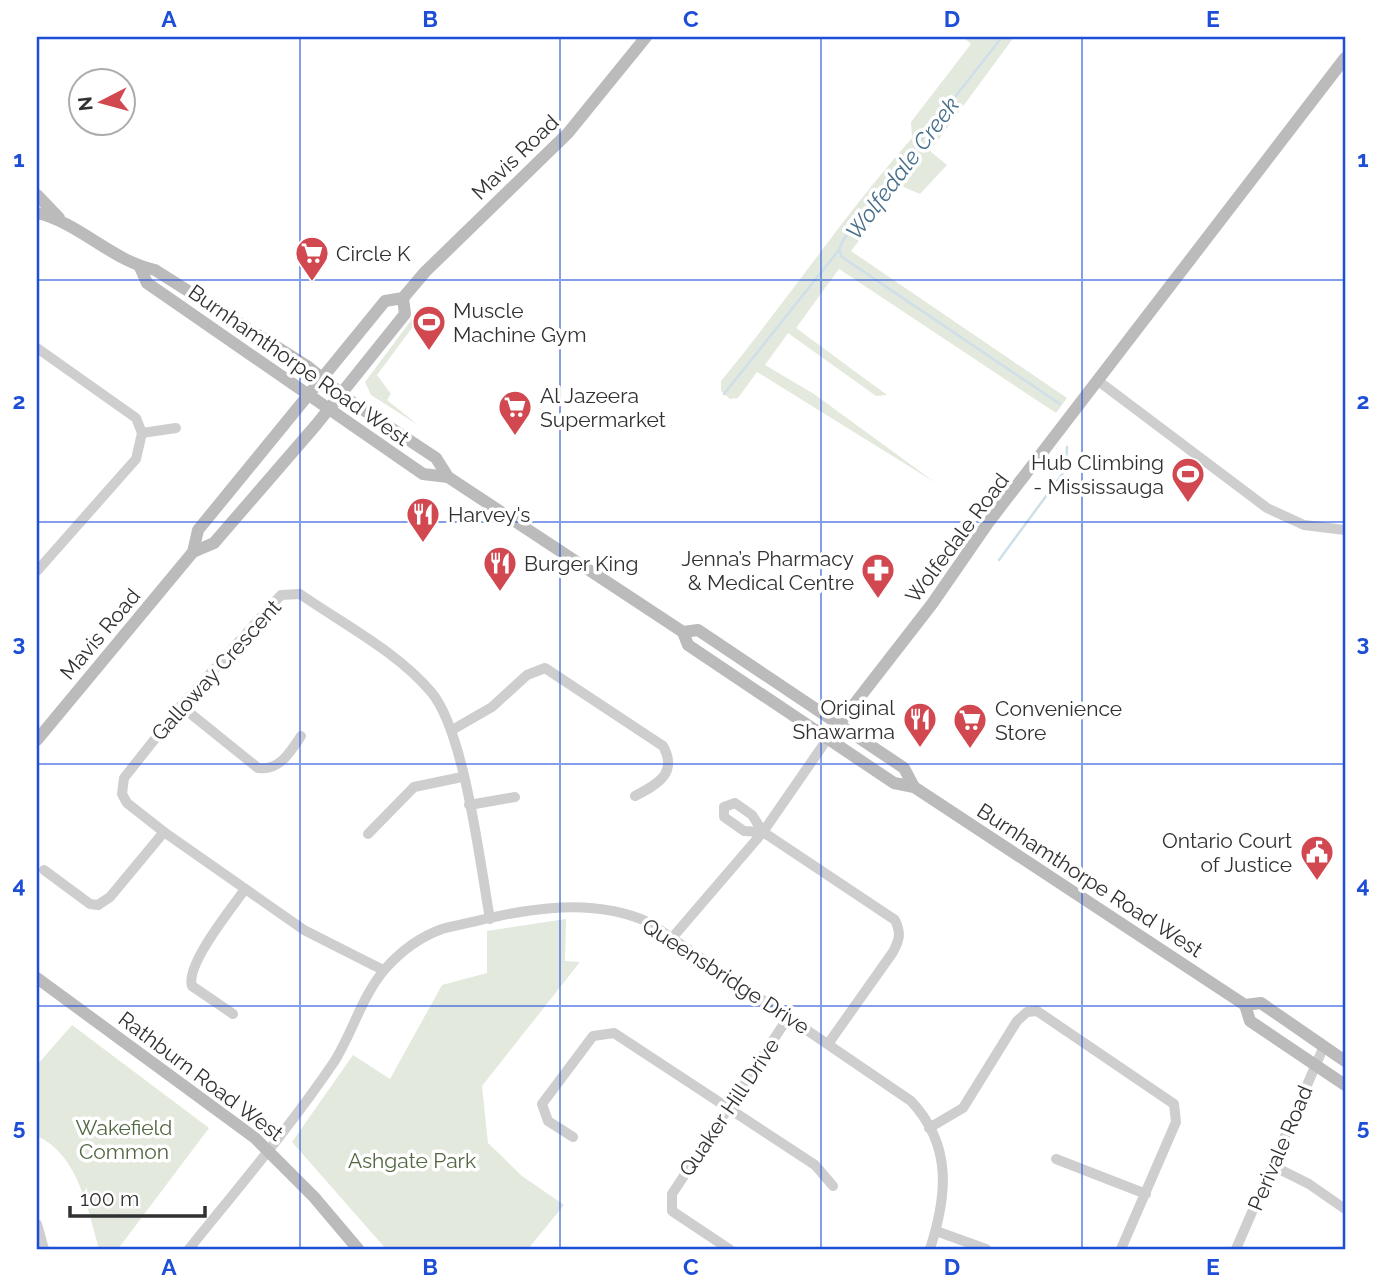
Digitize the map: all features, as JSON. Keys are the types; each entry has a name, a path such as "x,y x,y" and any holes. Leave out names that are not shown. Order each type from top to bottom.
{"main road":[{"name":"Mavis Road","path":"37,740 193,552 198,530 385,301 403,298 433,263 568,133 646,37"},
{"name":"Wolfedale Road","path":"828,738 1097,380 1345,58"},
{"name":"Burnhamthorpe Road West","path":"37,195 59,218 140,267 155,270 322,378 341,394 436,458 449,477 682,632 688,645 894,783 914,787 1245,1005 1250,1021 1345,1085"},
{"name":"Burnhamthorpe Road West","path":"37,213 59,218"},
{"name":"Burnhamthorpe Road West","path":"140,267 148,283 328,410 423,474 449,477"},
{"name":"Mavis Road","path":"193,552 214,543 328,410 405,314 403,298"},
{"name":"Burnhamthorpe Road West","path":"682,632 698,630 839,724 904,768 914,787"},
{"name":"Rathburn Road West","path":"37,978 216,1107 268,1150 314,1197 358,1249"},
{"name":"Burnhamthorpe Road West","path":"1245,1005 1261,1003 1345,1061"}],"street":[{"path":"37,571 136,459 142,433 136,418 39,353"},
{"path":"1097,380 1267,508 1304,525 1345,530"},
{"path":"142,433 176,428"},
{"name":"Galloway Crescent","path":"383,970 304,930 164,832 127,803 122,794 124,778 181,706 281,596 300,594 400,662 432,693 452,730 490,919"},
{"path":"452,730 492,707 527,676 545,668 663,746 671,764 667,774 635,796"},
{"path":"181,706 258,768 271,769 280,764 301,736"},
{"name":"Wolfedale Road","path":"672,938 763,832 828,738"},
{"path":"368,834 414,788 462,777"},
{"path":"469,805 515,797"},
{"path":"44,870 90,904 98,905 110,897 164,832"},
{"path":"763,832 895,920 900,930 899,941 893,952 828,1044"},
{"path":"233,1014 192,986 190,981 194,964 245,889"},
{"name":"Queensbridge Drive","path":"189,1249 336,1059 383,970 424,936 490,919 566,907 599,906 635,917 672,938 787,1019 900,1091 923,1114 939,1150 945,1192 930,1249"},
{"path":"929,1128 963,1108 1017,1021 1027,1012 1037,1012 1174,1104 1176,1122 1121,1249"},
{"name":"Quaker Hill Drive","path":"729,1249 680,1218 672,1211 671,1203 677,1185 730,1111 787,1019"},
{"path":"573,1137 548,1121 542,1104 593,1036 603,1032 614,1033 815,1166 833,1185"},
{"name":"Perivale Road","path":"1236,1249 1324,1046"},
{"path":"1056,1159 1146,1194"},
{"path":"1273,1167 1309,1184 1345,1209"},
{"path":"37,1224 44,1249"},
{"path":"936,1231 986,1249"}],"green space":[{"path":"963,37 1014,37 930,151 947,165 920,194 901,186 851,251 1067,398 1056,413 839,269 796,328 887,395 876,396 788,333 765,365 814,394 936,483 757,372 738,398 730,399 721,391 721,381 912,138 911,122 971,44"},
{"path":"421,307 426,315 423,313 377,375 391,394 387,400 418,425 371,395 365,382"},
{"name":"Ashgate Park","path":"566,919 565,961 580,962 482,1086 488,1143 522,1176 564,1205 528,1249 386,1249 292,1142 353,1055 390,1079 442,985 487,973 487,931"},
{"name":"Wakefield Common","path":"72,1025 209,1128 118,1249 99,1249 72,1169 51,1144 37,1136 37,1065"}],"waterway":[{"name":"Wolfedale Creek","path":"1002,37 843,240 839,250 842,257 1060,404"},
{"path":"724,394 839,250"},
{"name":"Wolfedale Creek","path":"999,560 1066,469 1067,447"}],"place":[{"name":"Circle K","path":"312,283"},
{"name":"Muscle Machine Gym","path":"429,352"},
{"name":"Al Jazeera Supermarket","path":"515,437"},
{"name":"Hub Climbing - Mississauga","path":"1188,504"},
{"name":"Harvey's","path":"423,544"},
{"name":"Burger King","path":"500,593"},
{"name":"Jenna’s Pharmacy & Medical Centre","path":"878,600"},
{"name":"Original Shawarma","path":"920,749"},
{"name":"Convenience Store","path":"970,750"},
{"name":"Ontario Court of Justice","path":"1317,882"}]}
